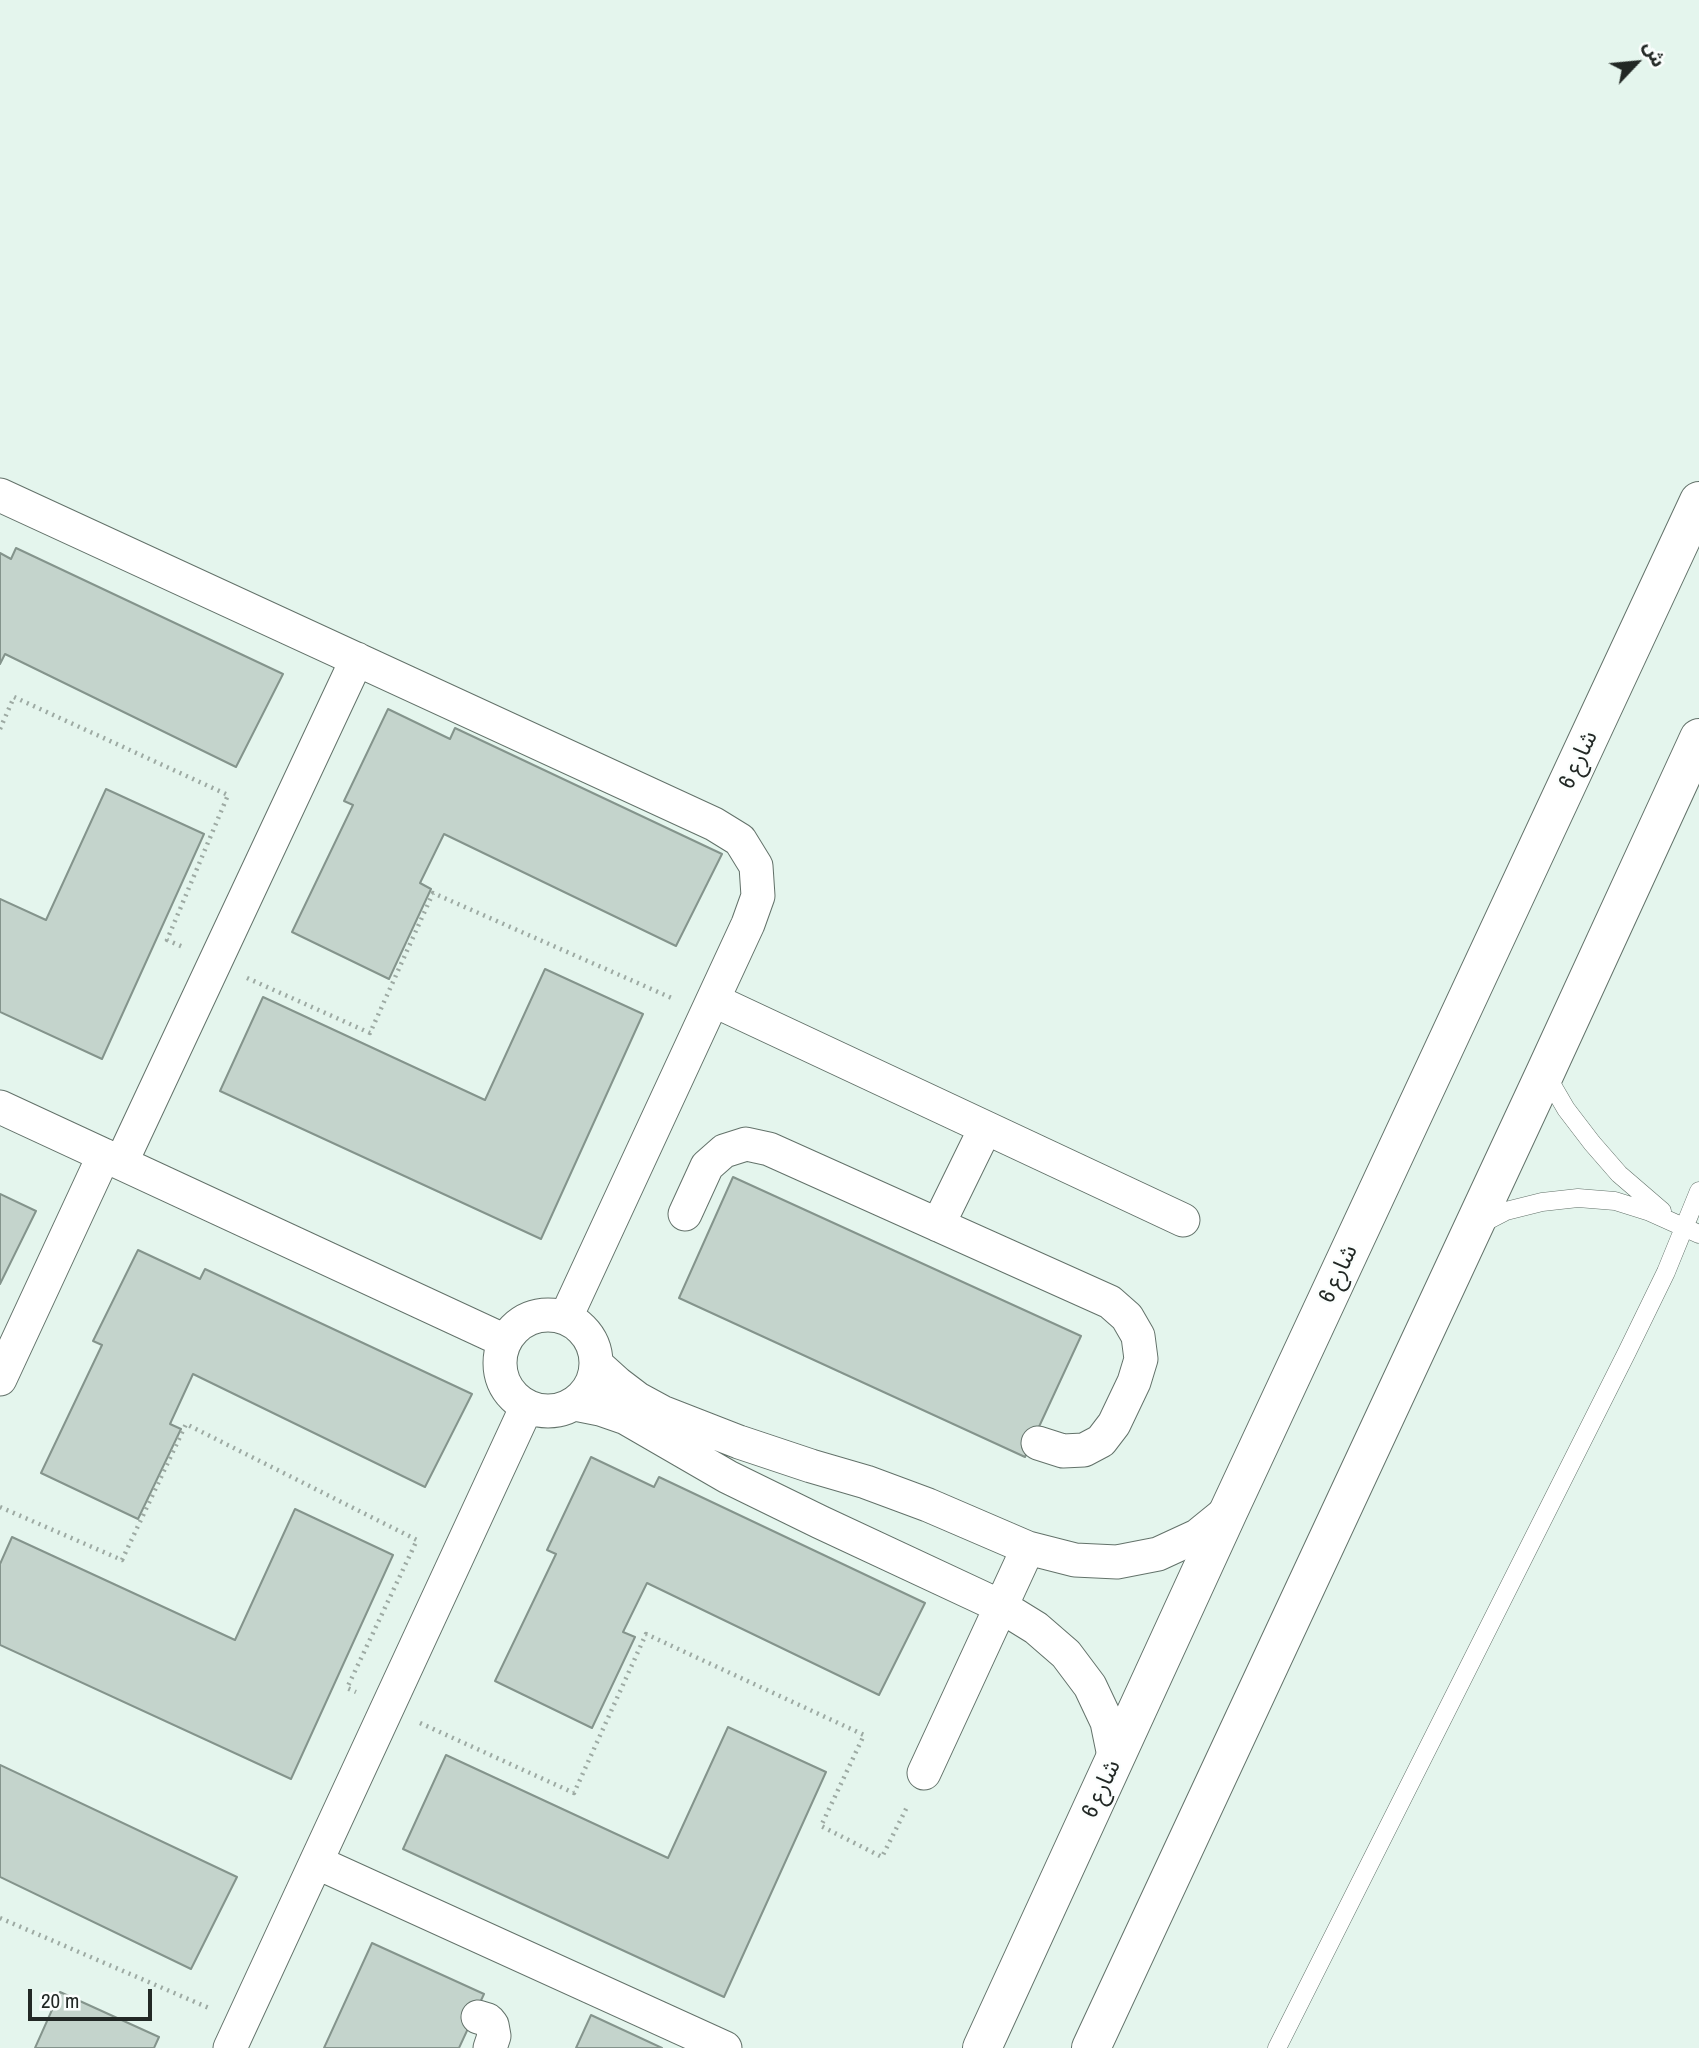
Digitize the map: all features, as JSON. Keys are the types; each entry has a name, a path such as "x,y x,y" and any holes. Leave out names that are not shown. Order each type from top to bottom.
{"main road":[{"name":"شارع 6","path":"982,2048 1229,1510 1699,501"},
{"path":"1091,2048 1699,738"}],"street":[{"path":"0,495 714,824 740,840 756,866 758,896 748,924 566,1317"},
{"path":"0,1379 215,963 357,659"},
{"path":"710,1007 1182,1220"},
{"path":"0,1107 505,1341"},
{"path":"938,1225 985,1129"},
{"path":"685,1214 707,1166 724,1151 746,1144 769,1149 1110,1302 1127,1317 1138,1336 1141,1359 1134,1382 1114,1424 1101,1441 1084,1450 1063,1451 1038,1443"},
{"path":"548,1314 566,1317 582,1328 593,1345 596,1364 590,1387 575,1404 559,1410 543,1411 527,1406 511,1395 502,1378 499,1359 505,1341 516,1327 531,1317 548,1314"},
{"path":"596,1364 638,1399 662,1412 739,1442 866,1482 928,1505 1028,1548 1075,1560 1117,1562 1158,1554 1197,1536 1229,1510"},
{"path":"575,1404 626,1418 728,1477 1002,1607 1036,1628 1066,1654 1090,1686 1107,1722 1115,1761"},
{"path":"236,2035 527,1406"},
{"path":"925,1773 1028,1548"},
{"path":"316,1862 725,2048"},
{"path":"478,2017 488,2020 492,2025 494,2036 490,2048"}],"lane":[{"path":"1545,1073 1566,1110 1619,1174 1650,1202 1692,1230"},
{"path":"1277,2048 1665,1272 1692,1230 1699,1191"},
{"path":"1473,1228 1506,1212 1530,1205 1578,1198 1615,1201 1692,1230"}],"path":[{"path":"0,729 14,697 228,795 167,940 370,1033 433,893 710,1007"},
{"path":"0,1507 122,1560 186,1424 417,1540 347,1688 387,1708 574,1793 646,1634 864,1735 821,1826 882,1857 925,1773"},
{"path":"0,1918 236,2035"}],"building":[{"path":"16,548 283,674 236,767 5,654 0,664 0,553 11,559"},
{"path":"388,709 450,739 455,728 722,854 676,946 444,834 420,883 431,889 389,979 292,932 353,805 344,801"},
{"path":"106,789 204,834 102,1059 0,1012 0,899 46,920"},
{"path":"545,969 643,1014 541,1239 220,1091 263,997 485,1100"},
{"path":"733,1177 1081,1336 1025,1457 679,1298"},
{"path":"0,1194 36,1211 0,1284"},
{"path":"138,1250 200,1279 205,1269 472,1394 425,1487 193,1374 170,1424 181,1429 138,1519 41,1473 102,1345 93,1341"},
{"path":"591,1457 654,1487 659,1477 925,1603 879,1695 647,1583 623,1632 635,1637 592,1728 495,1681 556,1554 547,1550"},
{"path":"295,1509 393,1555 291,1779 0,1645 0,1564 12,1537 235,1640"},
{"path":"728,1727 826,1772 724,1997 403,1849 446,1755 668,1858"},
{"path":"0,1765 237,1877 191,1969 0,1877"},
{"path":"372,1943 484,1994 459,2048 324,2048"},
{"path":"60,1992 159,2037 154,2048 35,2048"},
{"path":"591,2015 662,2048 576,2048"}]}
